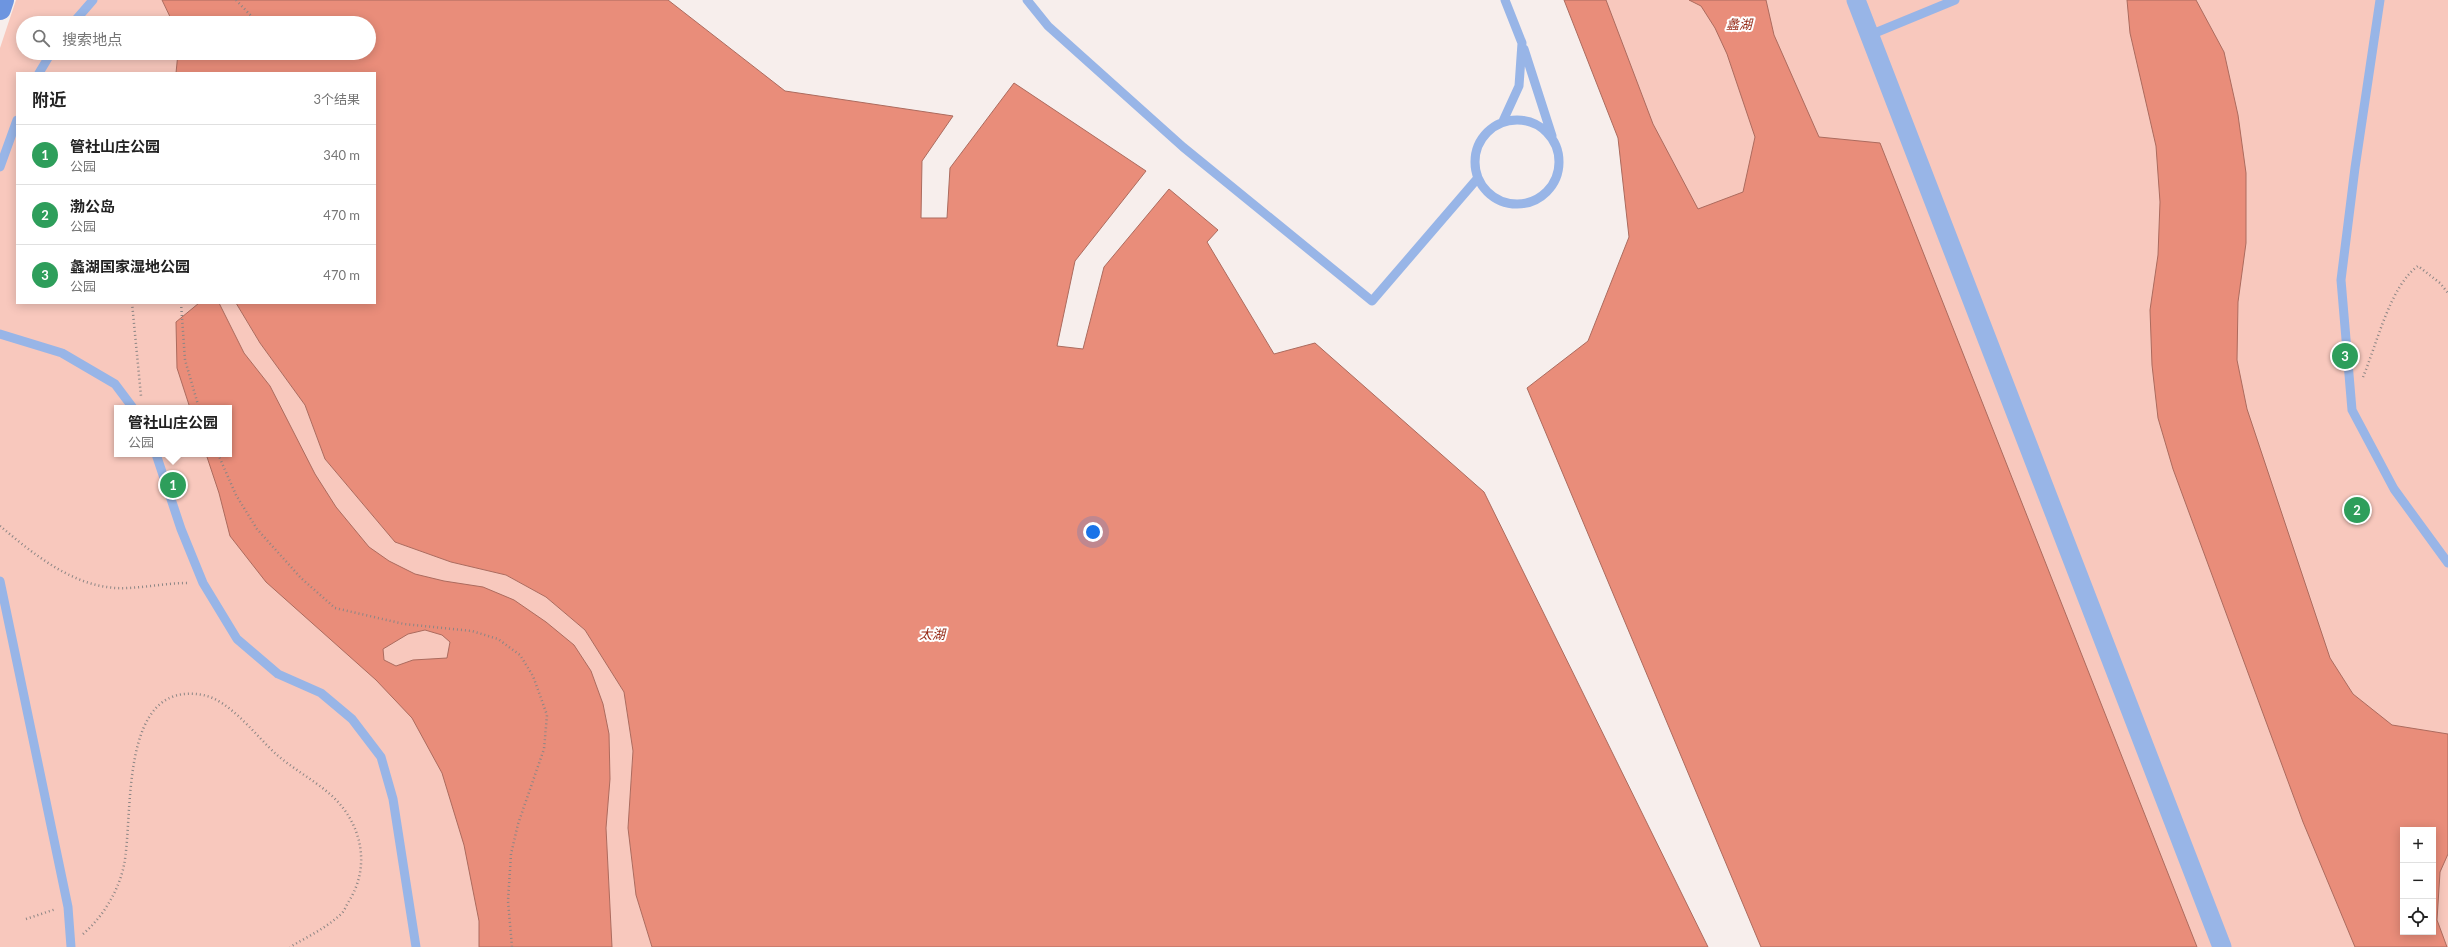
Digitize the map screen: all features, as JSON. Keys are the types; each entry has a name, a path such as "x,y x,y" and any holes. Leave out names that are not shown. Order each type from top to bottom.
{"street":[{"path":"0,9 3,0"},
{"path":"1856,0 2222,947"}],"lane":[{"path":"79,16 93,0"},
{"path":"1027,0 1048,26 1183,147 1372,301 1477,178"},
{"path":"1505,0 1522,43 1552,138 1558,151 1560,162 1557,176 1550,189 1539,199 1521,205 1507,203 1487,192 1477,178 1476,152 1482,139 1503,121 1519,86 1522,43"},
{"path":"1870,35 1955,0"},
{"path":"2380,0 2355,168 2341,280 2352,410 2394,489 2448,563"},
{"path":"40,72 47,60"},
{"path":"1503,121 1526,121 1534,123 1552,138"},
{"path":"0,167 16,123"},
{"path":"0,334 62,353 115,384 131,405"},
{"path":"157,457 181,529 203,583 237,639 278,674 321,693 352,719 381,757 393,799 416,947"},
{"path":"0,581 68,907 71,946"}],"path":[{"path":"236,0 251,16"},
{"path":"2352,403 2394,296 2408,273 2418,266 2440,283 2448,293"},
{"path":"132,304 141,402"},
{"path":"181,304 185,360 198,405"},
{"path":"219,457 236,494 257,530 302,578 335,608 404,624 472,631 498,640 520,655 533,676 547,714 544,749 518,824 511,854 508,901 512,947"},
{"path":"0,526 23,545 66,574 98,587 127,588 203,583"},
{"path":"71,946 93,926 111,899 124,866 135,750 146,720 163,702 182,694 204,695 223,704 277,754 332,796 349,815 359,838 362,859 358,887 341,914 290,947"},
{"path":"26,919 68,907"}],"shaded area":[{"path":"16,0 162,0 170,16 16,16 16,60 177,60 176,72 16,72 16,304 237,304 260,343 305,405 325,459 395,542 451,562 506,575 546,597 585,630 624,692 633,751 628,828 636,895 652,947 0,947 0,48"},
{"path":"1593,0 2138,0 2379,947 2166,947 1693,221"},
{"path":"2163,0 2448,0 2448,750 2350,713 2221,364"},
{"path":"2448,825 2448,947 2430,947 2432,935 2436,935 2436,840"}],"water":[{"name":"太湖","path":"162,0 668,0 785,91 953,116 922,161 921,218 947,218 950,168 1014,83 1146,171 1075,261 1057,346 1083,349 1104,267 1169,189 1218,230 1207,242 1274,354 1315,343 1484,492 1708,947 652,947 636,895 628,828 633,751 624,692 585,630 546,597 506,575 451,562 395,542 325,459 305,405 260,343 237,304 376,304 376,72 176,72 177,60 376,60 376,16 170,16"},
{"name":"蠡湖","path":"1564,0 1606,0 1653,124 1698,209 1743,192 1755,137 1727,54 1715,28 1701,6 1689,0 1766,0 1774,35 1819,137 1880,143 2197,947 1761,947 1527,388 1588,341 1629,237 1618,138"},
{"path":"2127,0 2196,0 2224,52 2238,115 2246,173 2246,243 2238,302 2237,360 2247,409 2330,658 2353,694 2392,725 2448,734 2448,854 2440,872 2437,920 2447,947 2355,947 2303,822 2173,469 2158,418 2152,365 2150,310 2158,255 2160,202 2156,146 2130,33"},
{"path":"198,304 220,304 244,353 270,386 315,474 336,507 369,547 389,561 415,574 444,581 483,587 514,600 546,622 574,645 591,671 603,704 609,734 610,779 606,828 612,947 479,947 479,921 464,845 442,773 412,718 376,680 266,582 230,536 219,493 207,457 232,457 232,405 189,405 177,368 176,322","holes":["425,630 442,635 450,642 447,658 413,660 396,666 384,660 383,649 408,634"]}],"place":[{"name":"蠡湖国家湿地公园","path":"2345,356"},
{"name":"管社山庄公园","path":"173,485"},
{"name":"渤公岛","path":"2357,510"}]}
